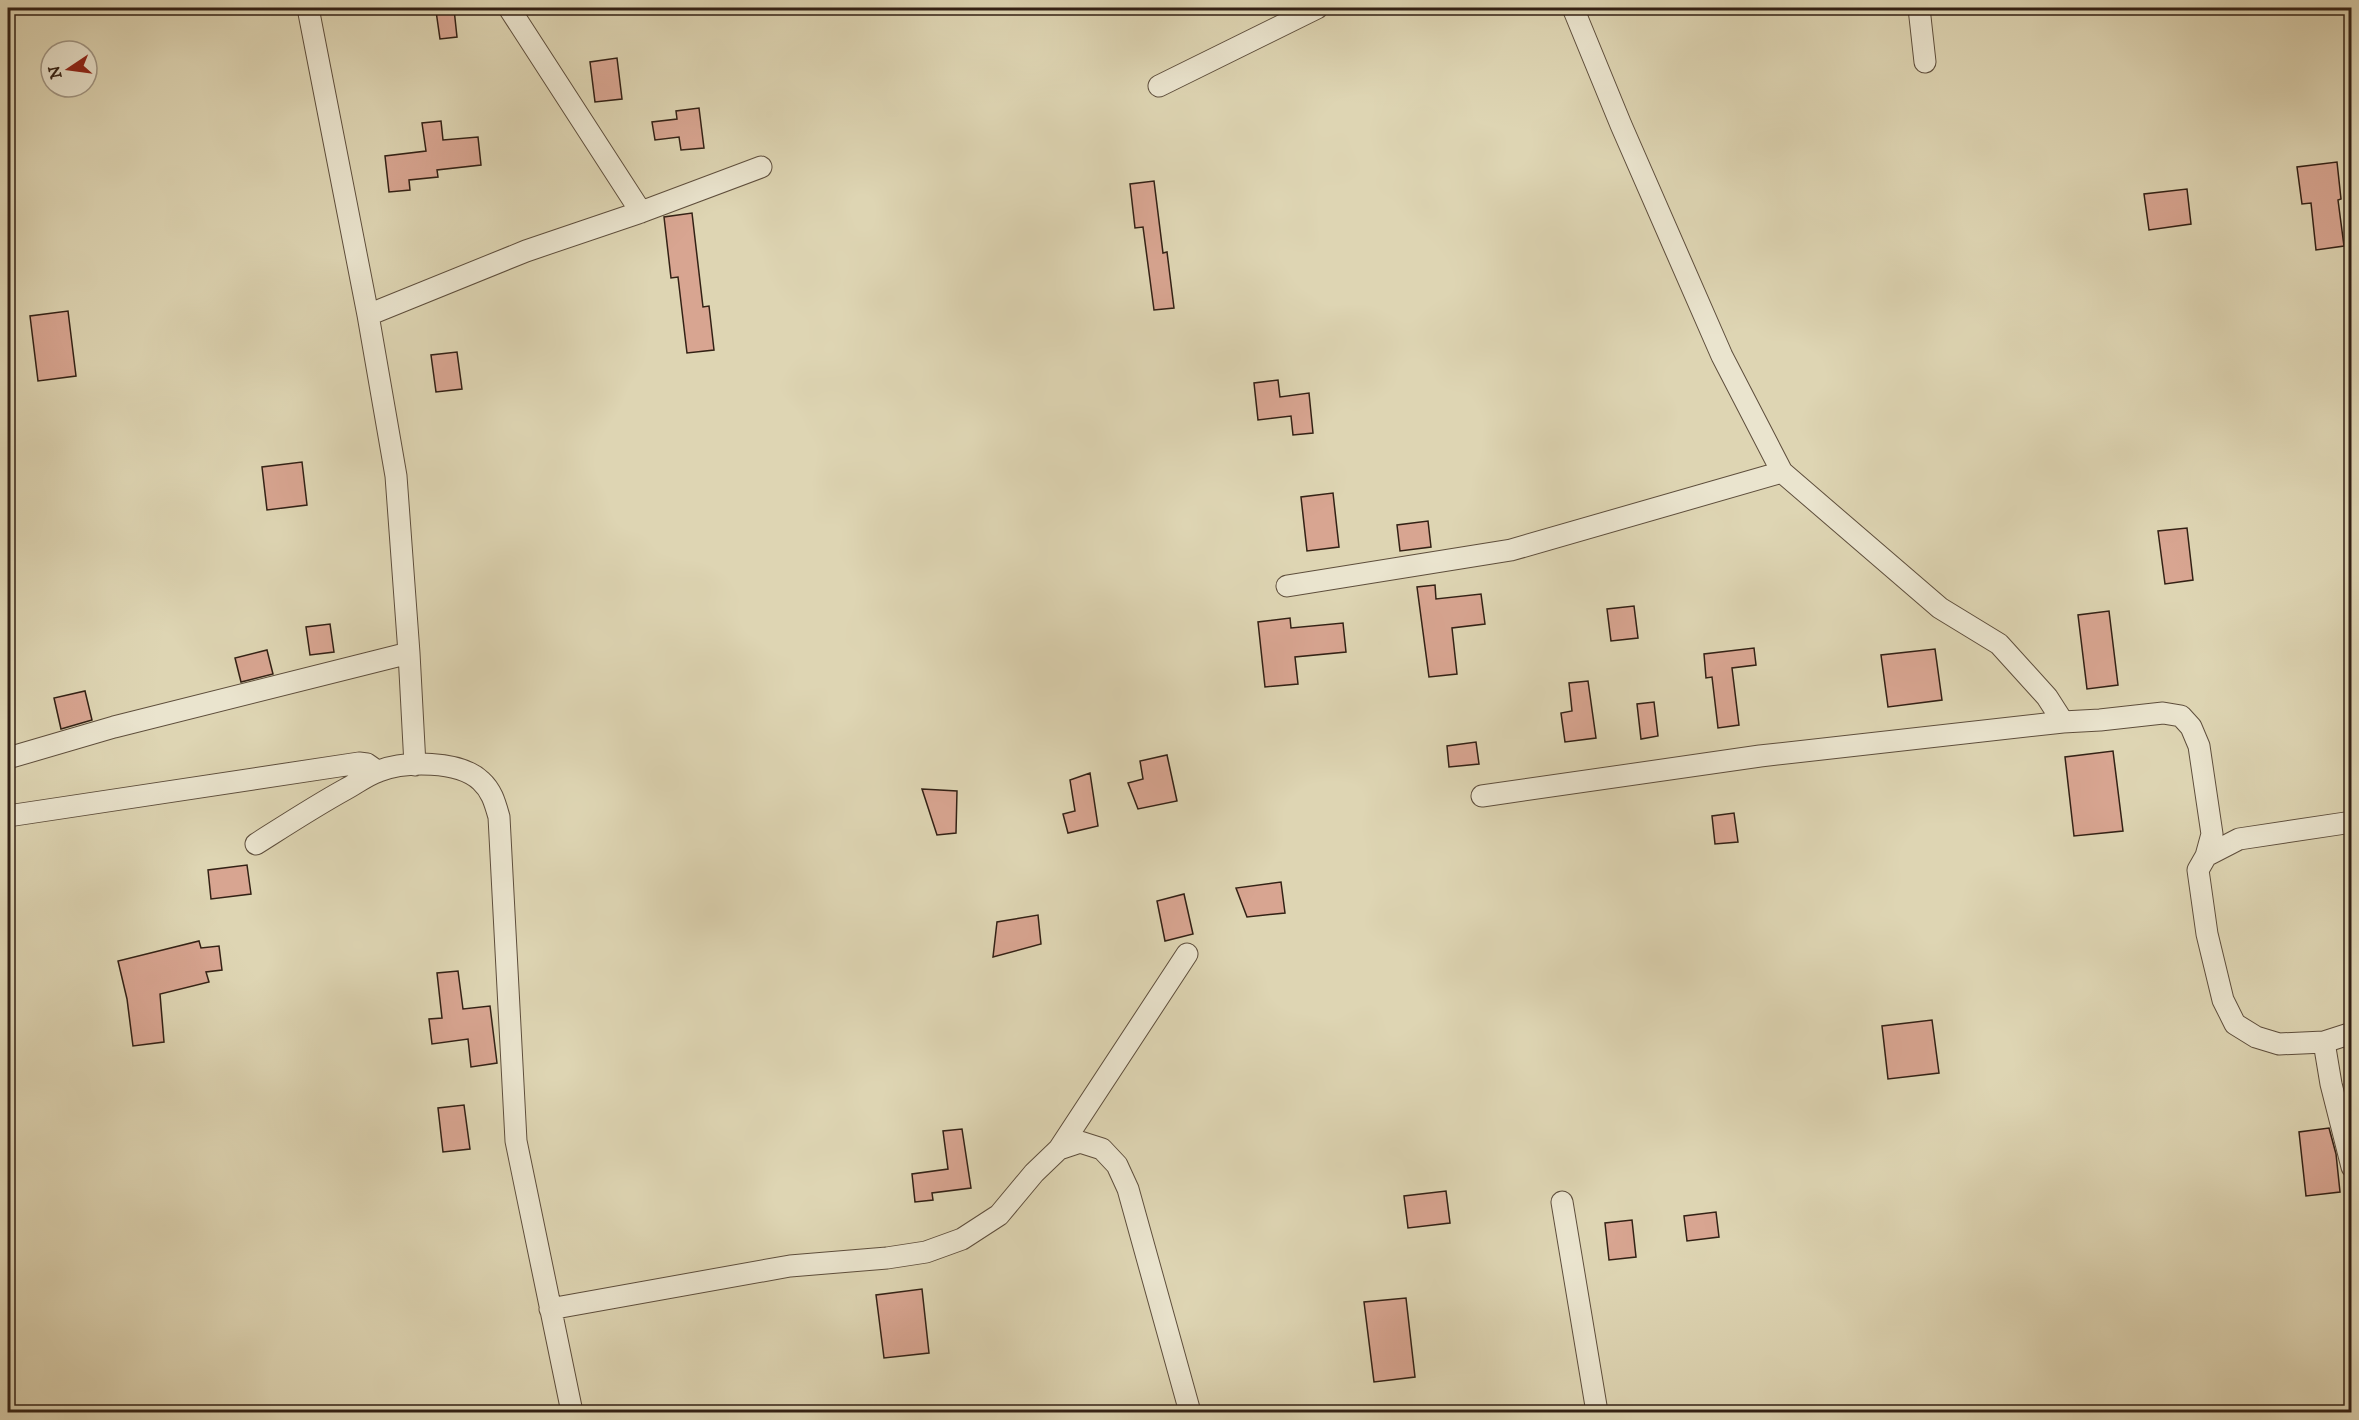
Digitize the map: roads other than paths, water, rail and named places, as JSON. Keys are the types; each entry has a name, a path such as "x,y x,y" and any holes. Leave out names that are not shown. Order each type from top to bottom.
{"street":[{"path":"308,8 368,315 396,476 410,653 415,765"},
{"path":"509,8 641,212"},
{"path":"1160,86 1317,8"},
{"path":"1573,8 1621,125 1722,356 1782,472 1940,608 1999,644 2047,698 2063,722"},
{"path":"1920,8 1925,62"},
{"path":"368,315 526,251 641,212 761,167"},
{"path":"1287,586 1510,550 1782,472"},
{"path":"8,758 114,727 410,653"},
{"path":"1482,796 1760,756 2063,722 2163,713 2181,716 2191,727 2199,746 2212,834 2206,855 2198,870 2207,934 2223,1000 2235,1024 2256,1037 2279,1044 2324,1042 2352,1033"},
{"path":"8,816 359,762 377,771"},
{"path":"256,844 311,808 377,771 415,765 440,765 463,770 479,780 492,794 499,817 516,1141 572,1413"},
{"path":"2206,855 2239,839 2352,822"},
{"path":"550,1309 790,1266 887,1258 926,1252 962,1239 999,1215 1034,1173 1059,1149 1187,954"},
{"path":"2324,1042 2331,1084 2352,1167"},
{"path":"1059,1149 1080,1142 1102,1149 1118,1165 1128,1189 1190,1413"},
{"path":"1562,1202 1597,1413"}]}
